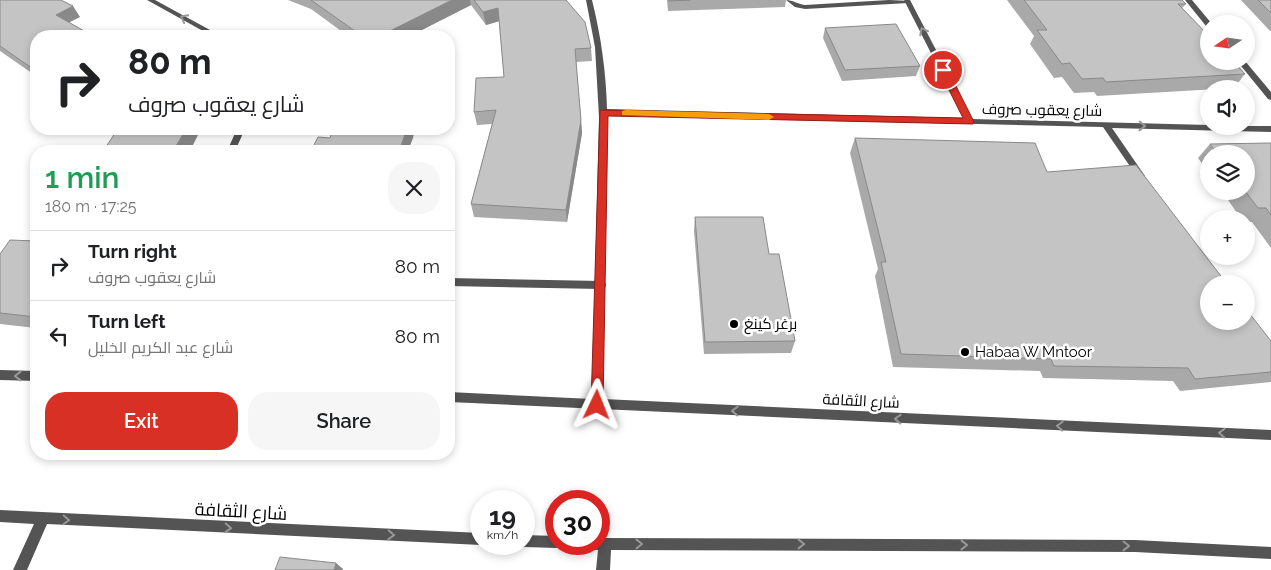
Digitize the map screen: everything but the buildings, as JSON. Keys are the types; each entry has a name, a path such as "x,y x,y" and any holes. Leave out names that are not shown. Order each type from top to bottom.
{"street":[{"path":"150,0 206,30"},
{"path":"589,0 597,31 601,60 603,112 601,285 597,405"},
{"path":"789,0 796,6 805,7 908,1 970,122"},
{"path":"1188,0 1201,15"},
{"path":"1248,70 1271,97"},
{"name":"شارع يعقوب صروف","path":"603,112 1271,129"},
{"path":"1106,125 1145,180"},
{"path":"455,282 601,285"},
{"path":"0,375 30,376"},
{"name":"شارع الثقافة","path":"455,397 1271,435"},
{"name":"شارع الثقافة","path":"0,516 43,520 470,539"},
{"path":"20,570 43,520"},
{"path":"610,544 1070,545 1135,546 1271,553"},
{"path":"604,570 605,555"}],"slow traffic":[{"path":"626,113 769,117"}],"place":[{"name":"برغر كينغ","path":"734,324"},
{"name":"Habaa W Mntoor","path":"965,352"}],"route":[{"path":"597,405 601,285 603,112 970,122 943,70"}]}
